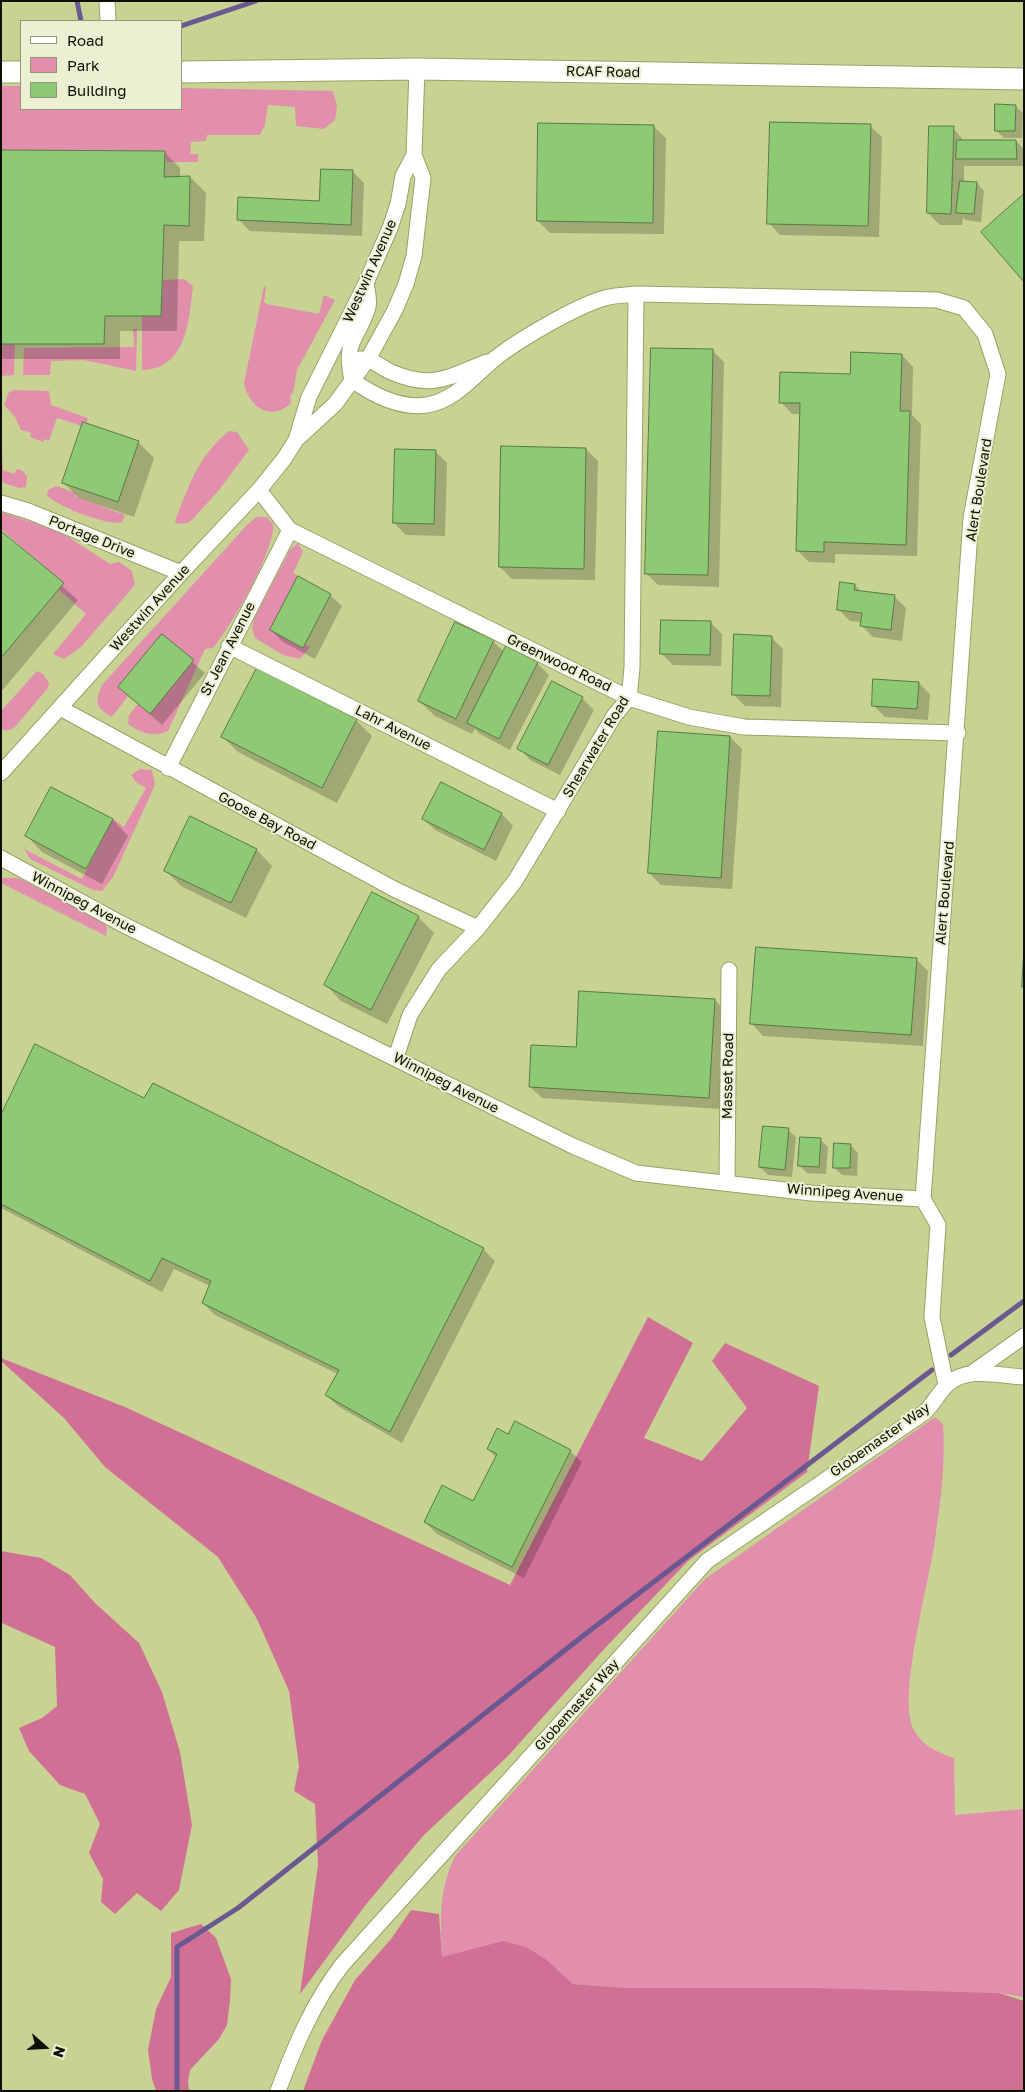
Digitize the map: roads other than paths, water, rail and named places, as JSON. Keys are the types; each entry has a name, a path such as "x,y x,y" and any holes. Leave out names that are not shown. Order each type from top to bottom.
{"main road":[{"name":"RCAF Road","path":"182,72 417,69 1024,79"},
{"path":"1,72 20,72"}],"street":[{"path":"107,1 108,20"},
{"name":"Westwin Avenue","path":"1,773 181,573 259,490 296,440 336,404 368,359 395,310 406,284 414,256 423,178 414,155 417,69"},
{"name":"Westwin Avenue","path":"296,440 309,397 366,283 390,228 404,176 414,155"},
{"path":"352,380 348,360 351,343 369,305 366,283"},
{"name":"Alert Boulevard","path":"352,380 370,392 395,402 426,405 458,393 494,360 559,318 605,298 636,294 936,300 964,308 985,334 998,374 971,518 958,733 923,1199"},
{"name":"Shearwater Road","path":"396,1057 410,1015 439,969 478,928 515,881 614,716 629,698 632,668 636,294"},
{"path":"325,368 348,360 368,359"},
{"name":"Alert Boulevard","path":"368,359 385,370 410,381 432,382 494,360"},
{"name":"Greenwood Road","path":"259,490 290,530 629,698 689,717 744,727 958,733"},
{"name":"Portage Drive","path":"1,503 28,511 181,573"},
{"name":"St Jean Avenue","path":"168,768 290,530"},
{"name":"Lahr Avenue","path":"229,646 558,811"},
{"name":"Goose Bay Road","path":"60,708 396,890 478,928"},
{"name":"Winnipeg Avenue","path":"1,858 122,924 396,1057 573,1146 636,1173 811,1193 923,1199"},
{"name":"Masset Road","path":"727,1183 729,970"},
{"path":"923,1199 938,1225 932,1317 946,1385 956,1378 972,1373 1024,1336"},
{"path":"972,1373 1024,1377"},
{"name":"Globemaster Way","path":"278,2091 311,2014 327,1985 342,1964 689,1579 707,1561 926,1412 946,1385"}],"waterway":[{"path":"77,1 81,20"},
{"path":"182,26 256,1"},
{"path":"951,1355 1024,1301"},
{"path":"177,2091 177,1947 238,1908 588,1632 932,1370"}]}
